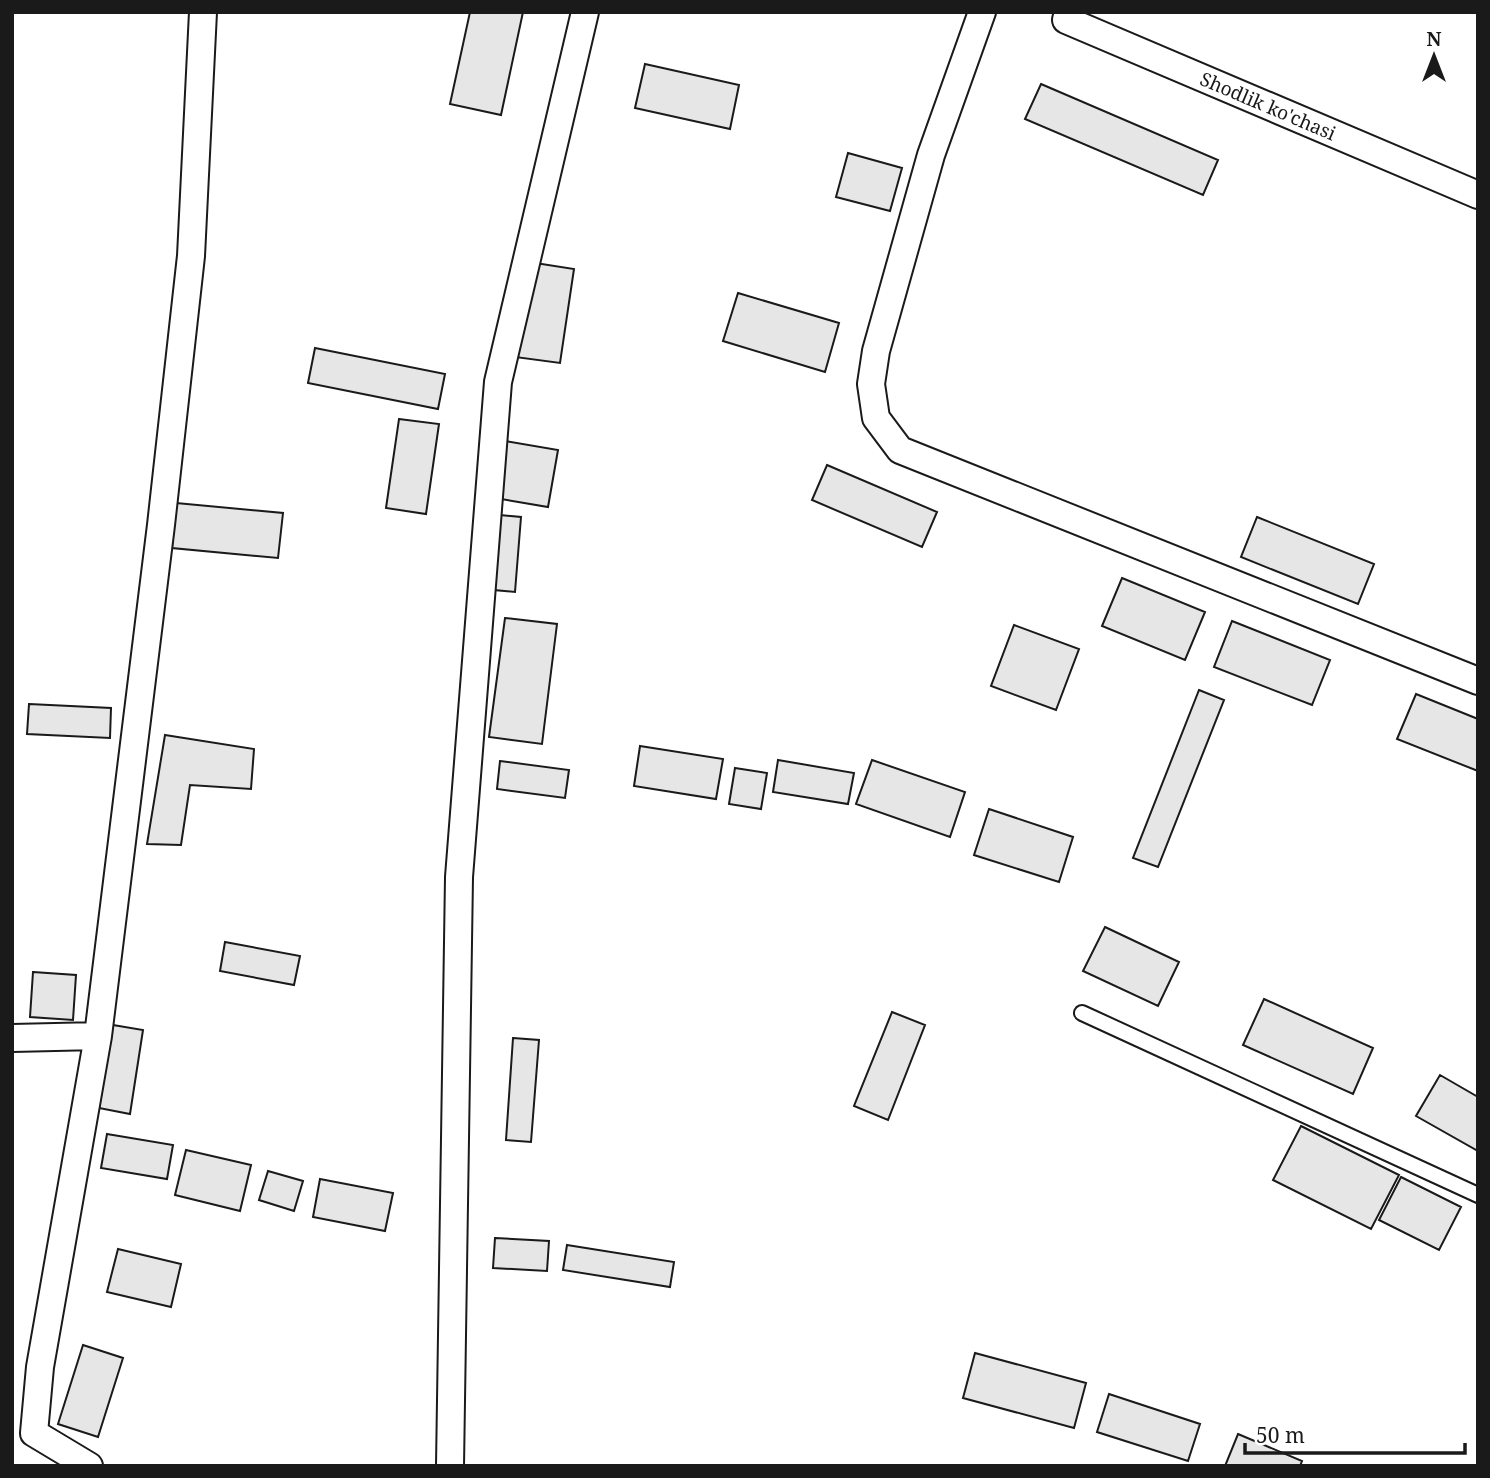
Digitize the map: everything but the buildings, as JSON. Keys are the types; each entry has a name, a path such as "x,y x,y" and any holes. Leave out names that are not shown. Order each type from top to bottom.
{"street":[{"path":"53,1466 34,1433 40,1367 98,1036 191,256 204,12"},
{"path":"450,1466 459,877 498,382 585,12"},
{"path":"982,12 931,155 876,351 871,384 876,418 900,450 1478,681"},
{"name":"Shodlik ko'chasi","path":"1059,15 1478,195"},
{"path":"12,1038 98,1036"},
{"path":"34,1433 89,1466"}],"lane":[{"path":"1082,1013 1478,1195"}]}
